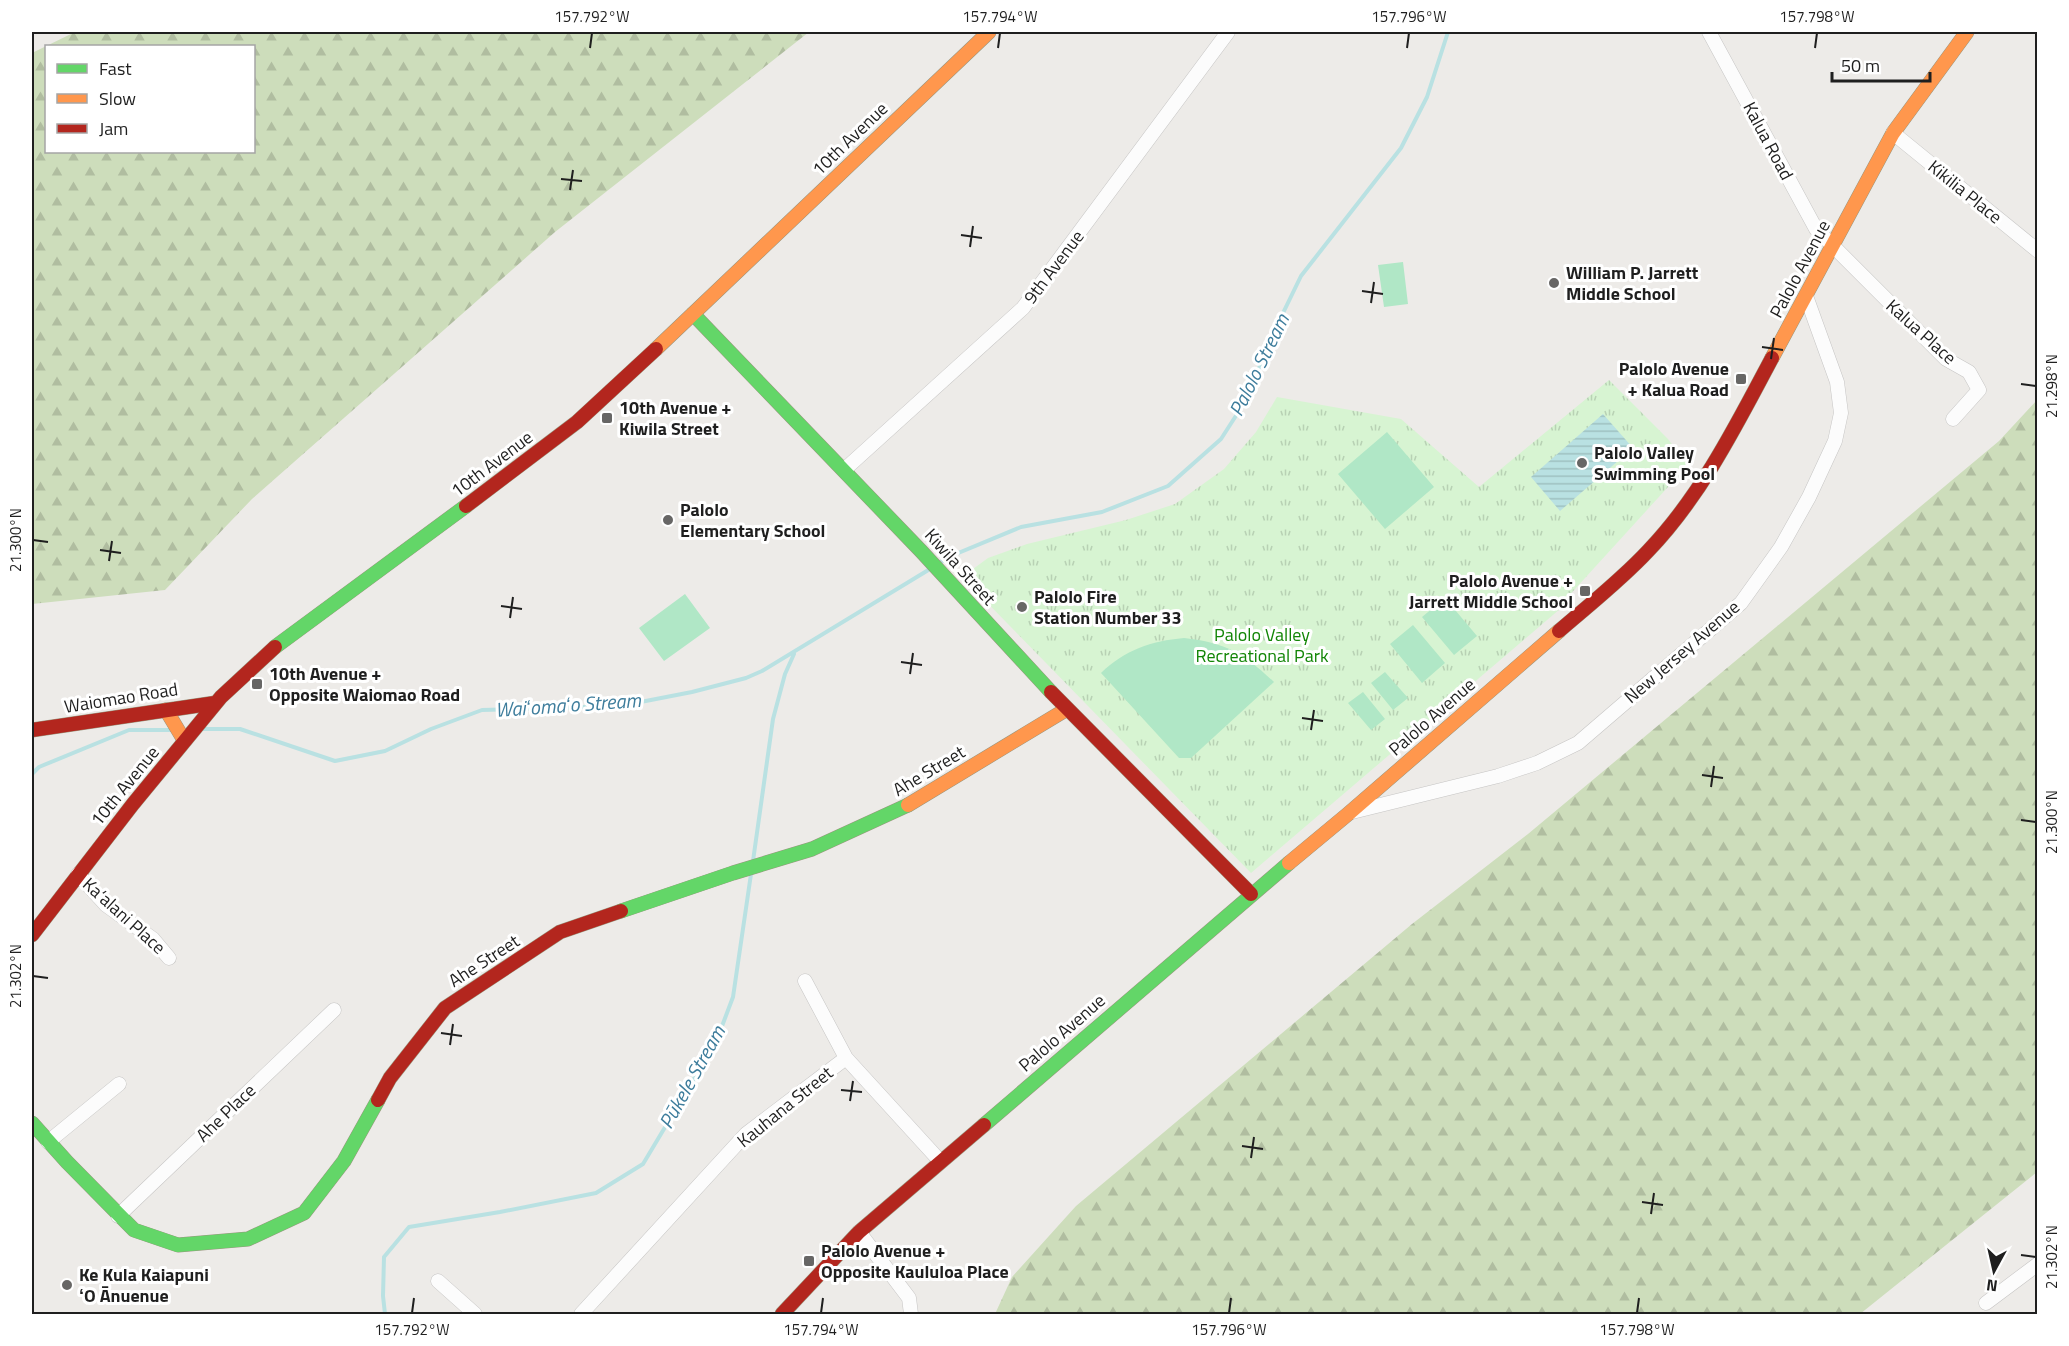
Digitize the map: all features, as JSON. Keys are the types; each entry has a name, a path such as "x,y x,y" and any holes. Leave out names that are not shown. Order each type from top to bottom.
{"street":[{"name":"10th Avenue","path":"32,935 215,703 272,649 577,422 989,32"},
{"name":"9th Avenue","path":"844,470 1023,308 1228,32"},
{"name":"Kalua Road","path":"1709,32 1816,229 1832,248"},
{"name":"Palolo Avenue","path":"782,1314 859,1232 1588,606 1648,551 1675,519 1706,474 1741,416 1893,133 1966,32"},
{"name":"Kikilia Place","path":"1893,133 2037,251"},
{"name":"Kalua Place","path":"1832,248 1946,359 1969,372 1978,390 1953,419"},
{"name":"New Jersey Avenue","path":"1347,814 1498,776 1537,764 1578,743 1741,603 1781,547 1809,497 1834,441 1841,413 1837,382 1806,296"},
{"name":"Kiwila Street","path":"693,314 921,551 1067,709 1251,894"},
{"name":"Waiomao Road","path":"32,730 215,703"},
{"name":"Ahe Street","path":"32,1123 118,1216 134,1230 178,1245 248,1239 304,1213 344,1161 390,1078 445,1008 560,932 733,873 812,849 902,809 1067,709"},
{"path":"166,710 184,740"},
{"name":"Ka‘alani Place","path":"78,874 106,905 153,939 169,958"},
{"path":"805,981 846,1058"},
{"name":"Ahe Place","path":"118,1216 334,1010"},
{"name":"Kauhana Street","path":"581,1314 746,1134 846,1058 940,1161"},
{"path":"48,1142 119,1084"},
{"path":"859,1232 909,1298 911,1314"},
{"path":"1986,1303 2037,1264"},
{"path":"438,1281 475,1314"}],"green space":[{"path":"75,32 809,32 555,232 252,499 165,590 32,604 32,53 45,46 45,153 255,153 255,45 48,45"},
{"path":"1403,262 1408,304 1384,307 1378,265"},
{"name":"Palolo Valley Recreational Park","path":"1609,380 1668,439 1688,465 1565,600 1567,603 1251,873 962,577 988,558 1027,544 1126,520 1175,504 1224,469 1256,432 1277,397 1401,419 1479,487"},
{"path":"2037,400 2037,1172 1860,1314 995,1314 1012,1277 1076,1206 1412,924 1528,834 1999,441"},
{"path":"1387,432 1434,487 1385,529 1338,474"},
{"path":"685,594 710,628 664,661 639,628"},
{"path":"1445,598 1477,636 1454,655 1422,617"},
{"path":"1413,625 1445,663 1422,683 1390,644"},
{"path":"1184,638 1212,643 1234,651 1274,682 1191,758 1179,758 1101,673 1119,658 1139,648"},
{"path":"1385,672 1408,698 1393,710 1371,683"},
{"path":"1363,692 1385,719 1371,730 1348,703"}],"water":[{"name":"Palolo Valley Swimming Pool","path":"1603,414 1633,448 1560,511 1531,477"}],"waterway":[{"name":"Palolo Stream","path":"939,563 1021,527 1102,512 1168,486 1221,439 1248,397 1269,342 1301,276 1401,148 1427,97 1448,32"},
{"name":"Waiʻomaʻo Stream","path":"203,729 240,729 335,761 385,751 431,729 482,710 620,706 692,692 746,678 762,671 930,569"},
{"name":"Pūkele Stream","path":"753,861 773,719 785,674 794,654"},
{"name":"Waiʻomaʻo Stream","path":"32,774 39,767 129,730 171,730"},
{"name":"Pūkele Stream","path":"385,1314 384,1257 409,1227 596,1193 643,1164 716,1042 733,997 751,874"}],"traffic: fast":[{"path":"693,314 921,551 1051,692"},
{"path":"275,647 466,506"},
{"path":"621,911 812,849 908,805"},
{"path":"984,1125 1289,863"},
{"path":"32,1123 134,1230 178,1245 248,1239 304,1213 344,1161 378,1100"}],"traffic: slow":[{"path":"656,349 989,32"},
{"path":"1772,358 1893,133 1967,32"},
{"path":"1289,863 1559,631"},
{"path":"908,805 1067,709"},
{"path":"166,710 184,740"}],"traffic: jam":[{"path":"466,506 577,422 656,349"},
{"path":"1559,631 1627,572 1667,530 1685,507 1717,459 1772,358"},
{"path":"32,935 133,804 221,697 275,647"},
{"path":"1051,692 1251,894"},
{"path":"32,730 215,703"},
{"path":"378,1100 390,1078 445,1008 560,932 621,911"},
{"path":"782,1314 859,1232 984,1125"}],"place":[{"name":"William P. Jarrett Middle School","path":"1554,283"},
{"name":"Palolo Avenue + Kalua Road","path":"1741,379"},
{"name":"10th Avenue + Kiwila Street","path":"607,418"},
{"name":"Palolo Valley Swimming Pool","path":"1582,463"},
{"name":"Palolo Elementary School","path":"668,520"},
{"name":"Palolo Avenue + Jarrett Middle School","path":"1585,591"},
{"name":"Palolo Fire Station Number 33","path":"1022,607"},
{"name":"10th Avenue + Opposite Waiomao Road","path":"257,684"},
{"name":"Palolo Avenue + Opposite Kaululoa Place","path":"809,1261"},
{"name":"Ke Kula Kaiapuni ʻO Ānuenue","path":"67,1285"}]}
